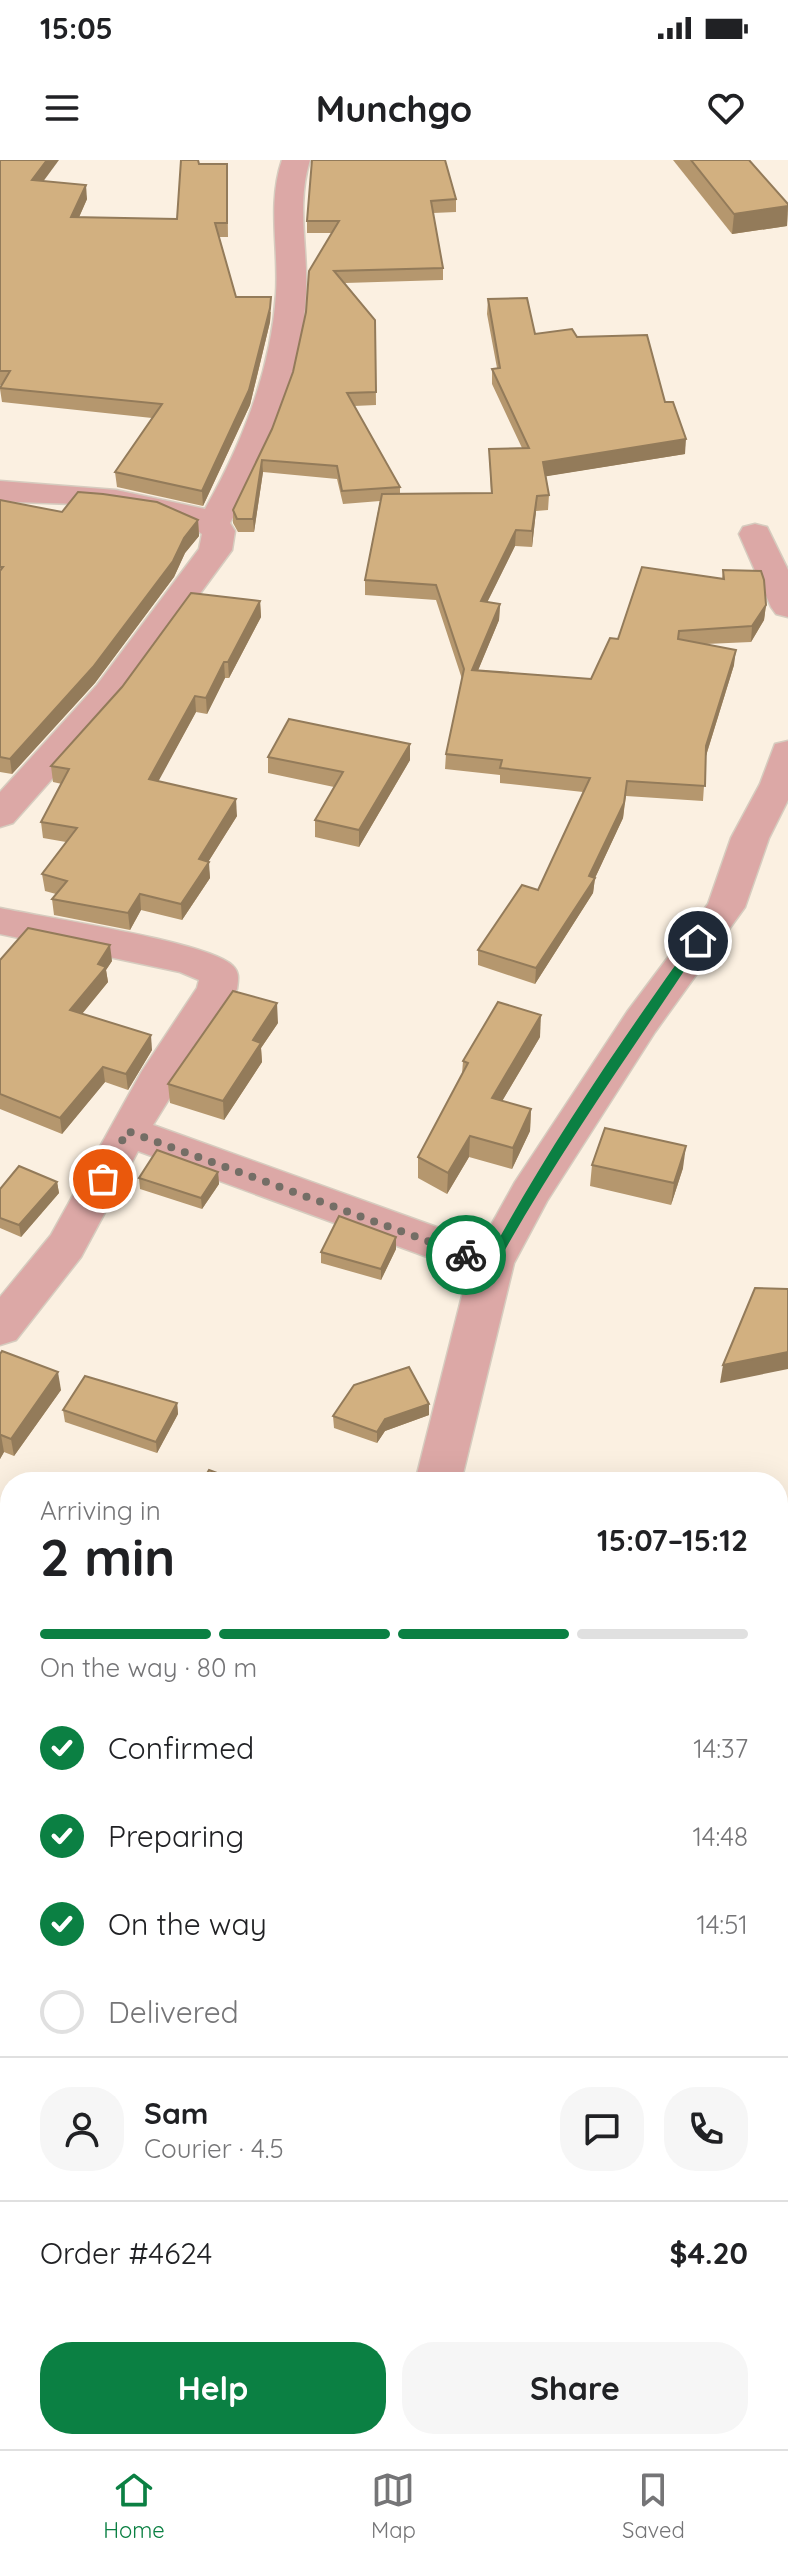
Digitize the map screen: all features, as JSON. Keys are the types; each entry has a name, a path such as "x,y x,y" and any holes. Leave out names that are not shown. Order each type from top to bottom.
{"street":[{"path":"213,524 242,475 260,432 275,376 291,293 286,215 296,160"},
{"path":"0,491 164,507 194,514 213,524 219,531 215,550 109,693 0,815"},
{"path":"755,534 788,607"},
{"path":"440,1472 492,1263 530,1193 641,1022 726,907 750,838 778,784 788,752"},
{"path":"0,921 182,959 206,966 219,975 217,989 127,1131 66,1246 0,1328"},
{"path":"127,1131 409,1236 492,1263"}],"building":[{"path":"0,160 47,160 32,180 86,185 71,217 177,219 181,160 198,160 199,164 227,164 227,223 215,223 236,297 271,297 249,390 202,491 115,472 162,404 0,388 10,371 0,371"},
{"path":"312,160 445,160 456,199 431,201 443,268 334,271 375,320 376,392 347,393 400,487 342,491 337,466 262,460 253,519 237,519 233,510 272,429 293,372 306,312 309,271 339,221 307,221"},
{"path":"691,160 749,160 788,206 734,214"},
{"path":"527,298 535,334 572,329 577,337 647,335 665,402 673,402 686,439 543,462 549,495 537,496 532,531 516,530 481,601 500,604 472,670 591,679 610,638 618,639 642,567 724,579 723,570 761,571 766,605 752,626 679,631 678,639 736,650 706,746 705,786 627,781 624,803 589,876 595,878 536,968 478,950 522,885 538,890 590,778 500,768 502,760 446,754 464,669 436,585 365,580 382,494 492,493 489,449 529,448 492,369 500,368 488,299"},
{"path":"78,492 157,502 198,520 184,538 173,561 93,667 10,759 0,757 0,571 3,567 0,567 0,500 62,512"},
{"path":"191,593 260,601 206,698 195,696 149,779 236,799 199,859 209,862 181,904 140,894 128,913 52,899 67,881 42,874 77,828 41,822 69,769 51,766 122,687"},
{"path":"289,719 410,744 359,830 315,820 343,772 268,757"},
{"path":"28,928 110,945 98,964 106,967 70,1010 151,1035 126,1074 103,1067 60,1118 0,1094 0,960"},
{"path":"233,991 277,1003 253,1040 261,1043 223,1101 168,1084"},
{"path":"498,1002 541,1015 492,1098 531,1109 513,1148 470,1136 448,1173 418,1157 468,1063 463,1061"},
{"path":"605,1128 686,1146 674,1183 592,1165"},
{"path":"157,1150 218,1172 201,1198 139,1178"},
{"path":"19,1166 57,1182 19,1225 0,1218 0,1189"},
{"path":"339,1216 396,1237 381,1269 321,1252"},
{"path":"755,1288 788,1289 788,1352 723,1365"},
{"path":"2,1351 58,1372 11,1439 0,1436"},
{"path":"409,1367 429,1404 385,1419 377,1432 333,1416 354,1385"},
{"path":"85,1376 177,1403 156,1442 63,1410"}],"way so far":[{"path":"103,1179 127,1131 466,1255"}],"route":[{"path":"466,1255 492,1263 530,1193 641,1022 698,941"}]}
